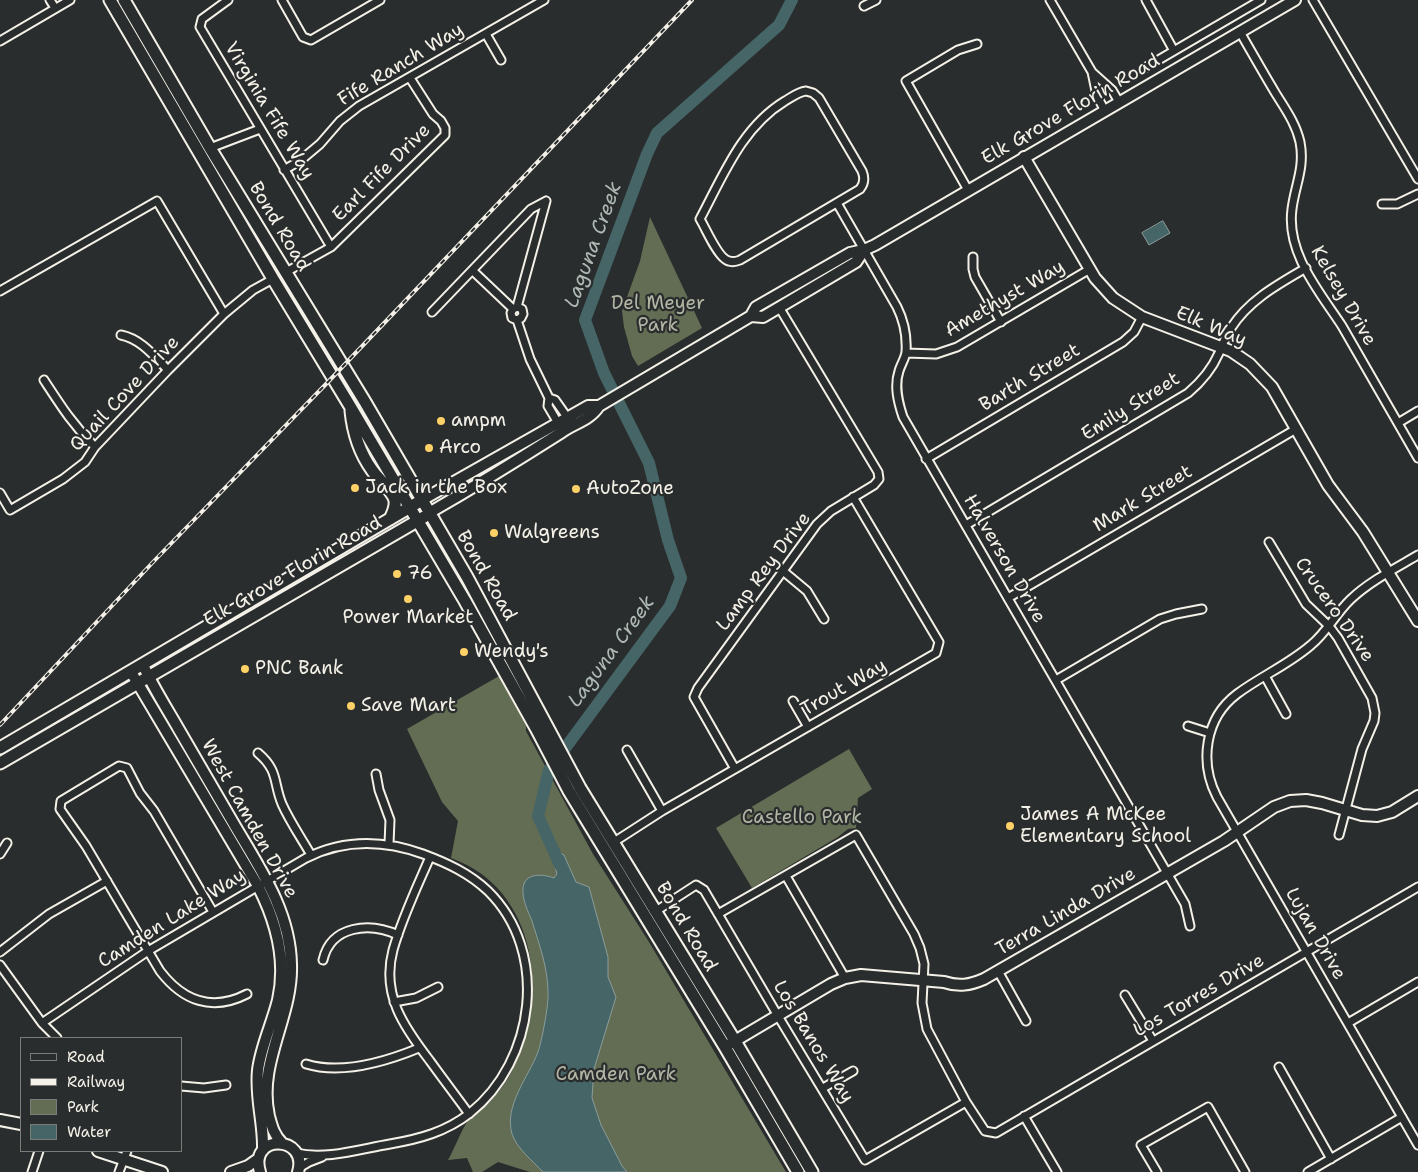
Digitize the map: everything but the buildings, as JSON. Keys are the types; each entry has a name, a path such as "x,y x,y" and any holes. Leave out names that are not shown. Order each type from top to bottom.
{"main road":[{"name":"Bond Road","path":"110,0 273,279 410,507 540,738 574,789 730,1044 812,1172"},
{"name":"Bond Road","path":"124,0 210,148 286,272 476,593 548,726 574,789 614,842 656,911 798,1172"},
{"path":"164,92 174,101 202,147 210,148"},
{"path":"232,209 242,216 276,270 286,272"},
{"path":"273,279 285,286 314,329 326,339"},
{"path":"350,406 353,428 362,454 395,499 395,510 390,519"},
{"name":"Elk Grove Florin Road","path":"146,671 238,609 422,500"},
{"name":"Elk Grove Florin Road","path":"0,748 134,677 207,642 429,513"},
{"path":"262,610 260,605 272,597 276,587"},
{"path":"207,642 221,626 236,616 238,609"},
{"name":"Elk Grove Florin Road","path":"0,762 134,677"}],"street":[{"path":"50,0 55,8"},
{"path":"0,41 70,0"},
{"name":"Virginia Fife Way","path":"228,0 202,19 200,26 330,247"},
{"path":"282,0 304,37 311,40 380,0"},
{"name":"Fife Ranch Way","path":"284,170 301,160 320,144 340,121 359,106 544,0"},
{"path":"864,6 876,0"},
{"path":"1050,0 1092,72 1112,90 1119,102"},
{"path":"1146,0 1174,50"},
{"path":"1143,69 1262,0"},
{"name":"Elk Grove Florin Road","path":"429,513 593,415 599,406 751,316 756,307 850,253 864,250 1295,0"},
{"path":"1313,0 1418,179"},
{"name":"Kelsey Drive","path":"1240,32 1292,120 1298,134 1302,165 1293,202 1291,224 1295,246 1328,307 1342,326 1418,458"},
{"path":"486,34 501,60"},
{"path":"968,190 906,81 958,50 977,44"},
{"path":"1092,72 1097,96 1105,111"},
{"name":"Earl Fife Drive","path":"286,272 330,247 445,135 446,128 433,114 410,78"},
{"path":"806,91 813,93 819,98 864,175 864,182 860,189 837,203 740,260 733,262 726,260 721,255 700,219 748,134 779,105 806,91"},
{"path":"210,148 260,129"},
{"name":"Elk Way","path":"1024,157 1100,285 1113,298 1142,318 1222,346 1244,359 1262,375 1272,387 1328,485 1358,524 1418,621"},
{"path":"1382,204 1397,204 1418,194"},
{"path":"0,291 157,201 224,314"},
{"path":"432,312 473,272 531,209 546,202 511,316 517,320 530,359 549,398 556,400 563,420 568,423 548,436 543,445"},
{"name":"Halverson Drive","path":"837,203 900,312 904,327 906,354 899,371 897,386 899,402 904,417 926,458 1168,873 1185,904 1190,926"},
{"name":"Elk Grove Florin Road","path":"751,316 763,317 856,262 864,250"},
{"path":"973,257 975,276 1001,322"},
{"name":"Emily Street","path":"966,524 1188,393 1206,376 1229,330 1246,308 1268,290 1306,268"},
{"name":"Amethyst Way","path":"906,354 928,354 950,350 1090,269"},
{"path":"473,272 515,308"},
{"name":"Quail Cove Drive","path":"0,493 10,510 73,472 85,462 95,447 168,370 224,314 254,290 273,279"},
{"name":"Lamp Rey Drive","path":"735,770 694,697 698,688 822,519 874,485 879,479 878,472 779,307"},
{"name":"Barth Street","path":"926,458 1123,342 1134,332 1142,318"},
{"path":"121,335 131,337 137,341 168,370"},
{"path":"44,380 76,428 95,447"},
{"name":"Elk Grove Florin Road","path":"422,500 588,406 599,406"},
{"path":"1398,423 1418,411"},
{"name":"Mark Street","path":"1008,598 1296,429"},
{"name":"Trout Way","path":"614,842 662,811 936,652 939,642 853,497"},
{"name":"Crucero Drive","path":"1269,542 1306,604 1329,626 1372,698 1375,713 1372,728 1362,749 1339,835"},
{"name":"Lujan Drive","path":"1418,555 1389,572 1352,598 1313,644 1300,654 1232,698 1216,718 1210,733 1206,757 1210,782 1418,1145"},
{"path":"783,571 807,591 824,619"},
{"path":"1056,680 1160,619 1202,609"},
{"path":"502,668 509,670 530,706 548,726"},
{"name":"West Camden Drive","path":"146,671 285,923 289,937 292,966 287,1004 273,1050 267,1081 268,1112 272,1128 282,1143"},
{"path":"1265,676 1286,714"},
{"name":"West Camden Drive","path":"134,677 262,883 274,920 278,936 281,968 277,1001 258,1068 257,1099 263,1138 260,1154 260,1172"},
{"path":"793,701 808,727"},
{"path":"1188,726 1210,733"},
{"path":"627,750 662,811"},
{"path":"258,753 271,766 282,803 311,856"},
{"path":"213,912 127,768 119,766 61,801 60,809 86,846 148,951 169,982 184,995 200,1001 220,1003 238,999 247,994"},
{"path":"376,774 379,790 390,820 389,844"},
{"name":"Terra Linda Drive","path":"730,1044 845,978 861,976 924,980 944,982 955,986 977,982 998,972 1224,841 1268,810 1290,802 1314,801 1362,815 1377,816 1392,812 1418,796"},
{"path":"718,914 856,835 917,941 924,964 922,1003 927,1028 966,1102"},
{"path":"0,854 7,843"},
{"name":"Camden Lake Way","path":"42,1024 148,951 311,856 346,845 365,843 389,844 430,857 456,868 472,878 493,896 514,927 521,944 527,981 527,1000 520,1039 505,1073 492,1091 469,1114 448,1127 420,1138 334,1153 307,1155 296,1153"},
{"path":"430,857 393,950 391,986 394,1002 402,1022 469,1114"},
{"path":"786,876 845,978"},
{"path":"0,952 49,914 106,881"},
{"name":"Los Banos Way","path":"656,911 696,885 704,890 865,1160 966,1102"},
{"name":"Los Torres Drive","path":"966,1102 985,1131 996,1133 1418,887"},
{"path":"323,960 328,946 333,940 346,932 361,928 376,928 398,935"},
{"path":"0,965 42,1024 56,1037"},
{"path":"998,972 1026,1021"},
{"path":"1348,1023 1418,982"},
{"path":"394,1002 416,998 438,987"},
{"path":"1125,994 1152,1041"},
{"path":"306,1064 329,1068 345,1068 384,1060 420,1048"},
{"path":"1279,1067 1331,1159"},
{"path":"822,1088 853,1071"},
{"path":"182,1086 204,1088 226,1085"},
{"path":"1157,1172 1141,1145 1208,1106 1245,1172"},
{"path":"1024,1116 1057,1172"},
{"path":"1308,1172 1402,1117"},
{"path":"0,1120 20,1124"},
{"path":"231,1172 248,1166 271,1144 282,1143 292,1148 296,1153 298,1170"},
{"path":"32,1172 39,1152"},
{"path":"105,1152 126,1155 162,1172"},
{"name":"Camden Lake Way","path":"298,1170 308,1162 334,1153"},
{"path":"119,1172 126,1155"}],"green space":[{"name":"Del Meyer Park","path":"650,217 702,328 638,366 632,356 624,327 622,311 640,261"},
{"name":"Camden Park","path":"499,676 526,726 526,731 593,854 649,942 786,1172 530,1172 498,1162 482,1172 473,1172 467,1158 448,1160 469,1119 496,1095 512,1071 524,1042 531,1011 532,980 528,949 519,920 503,894 480,873 451,858 458,821 442,802 407,729"},
{"name":"Castello Park","path":"849,749 872,789 858,798 856,828 848,829 838,837 752,888 716,828"}],"water":[{"path":"1163,221 1170,233 1149,245 1142,233"},
{"path":"553,850 564,855 576,882 589,887 608,957 608,977 616,997 594,1069 592,1098 601,1125 627,1172 543,1172 521,1150 512,1134 511,1113 518,1092 538,1052 548,998 545,965 524,901 523,888 524,883 531,877 540,875 554,878 557,874"}],"waterway":[{"name":"Laguna Creek","path":"560,865 538,816 549,770 670,606 681,578 668,540 649,463 604,373 585,320 647,154 657,133 779,25 792,0"}],"railway":[{"path":"0,725 155,560 327,383 692,0"}],"place":[{"name":"ampm","path":"441,421"},
{"name":"Arco","path":"429,448"},
{"name":"Jack in the Box","path":"355,488"},
{"name":"AutoZone","path":"576,489"},
{"name":"Walgreens","path":"494,533"},
{"name":"76","path":"397,574"},
{"name":"Power Market","path":"408,599"},
{"name":"Wendy's","path":"464,652"},
{"name":"PNC Bank","path":"245,669"},
{"name":"Save Mart","path":"351,706"},
{"name":"James A McKee Elementary School","path":"1010,826"}]}
